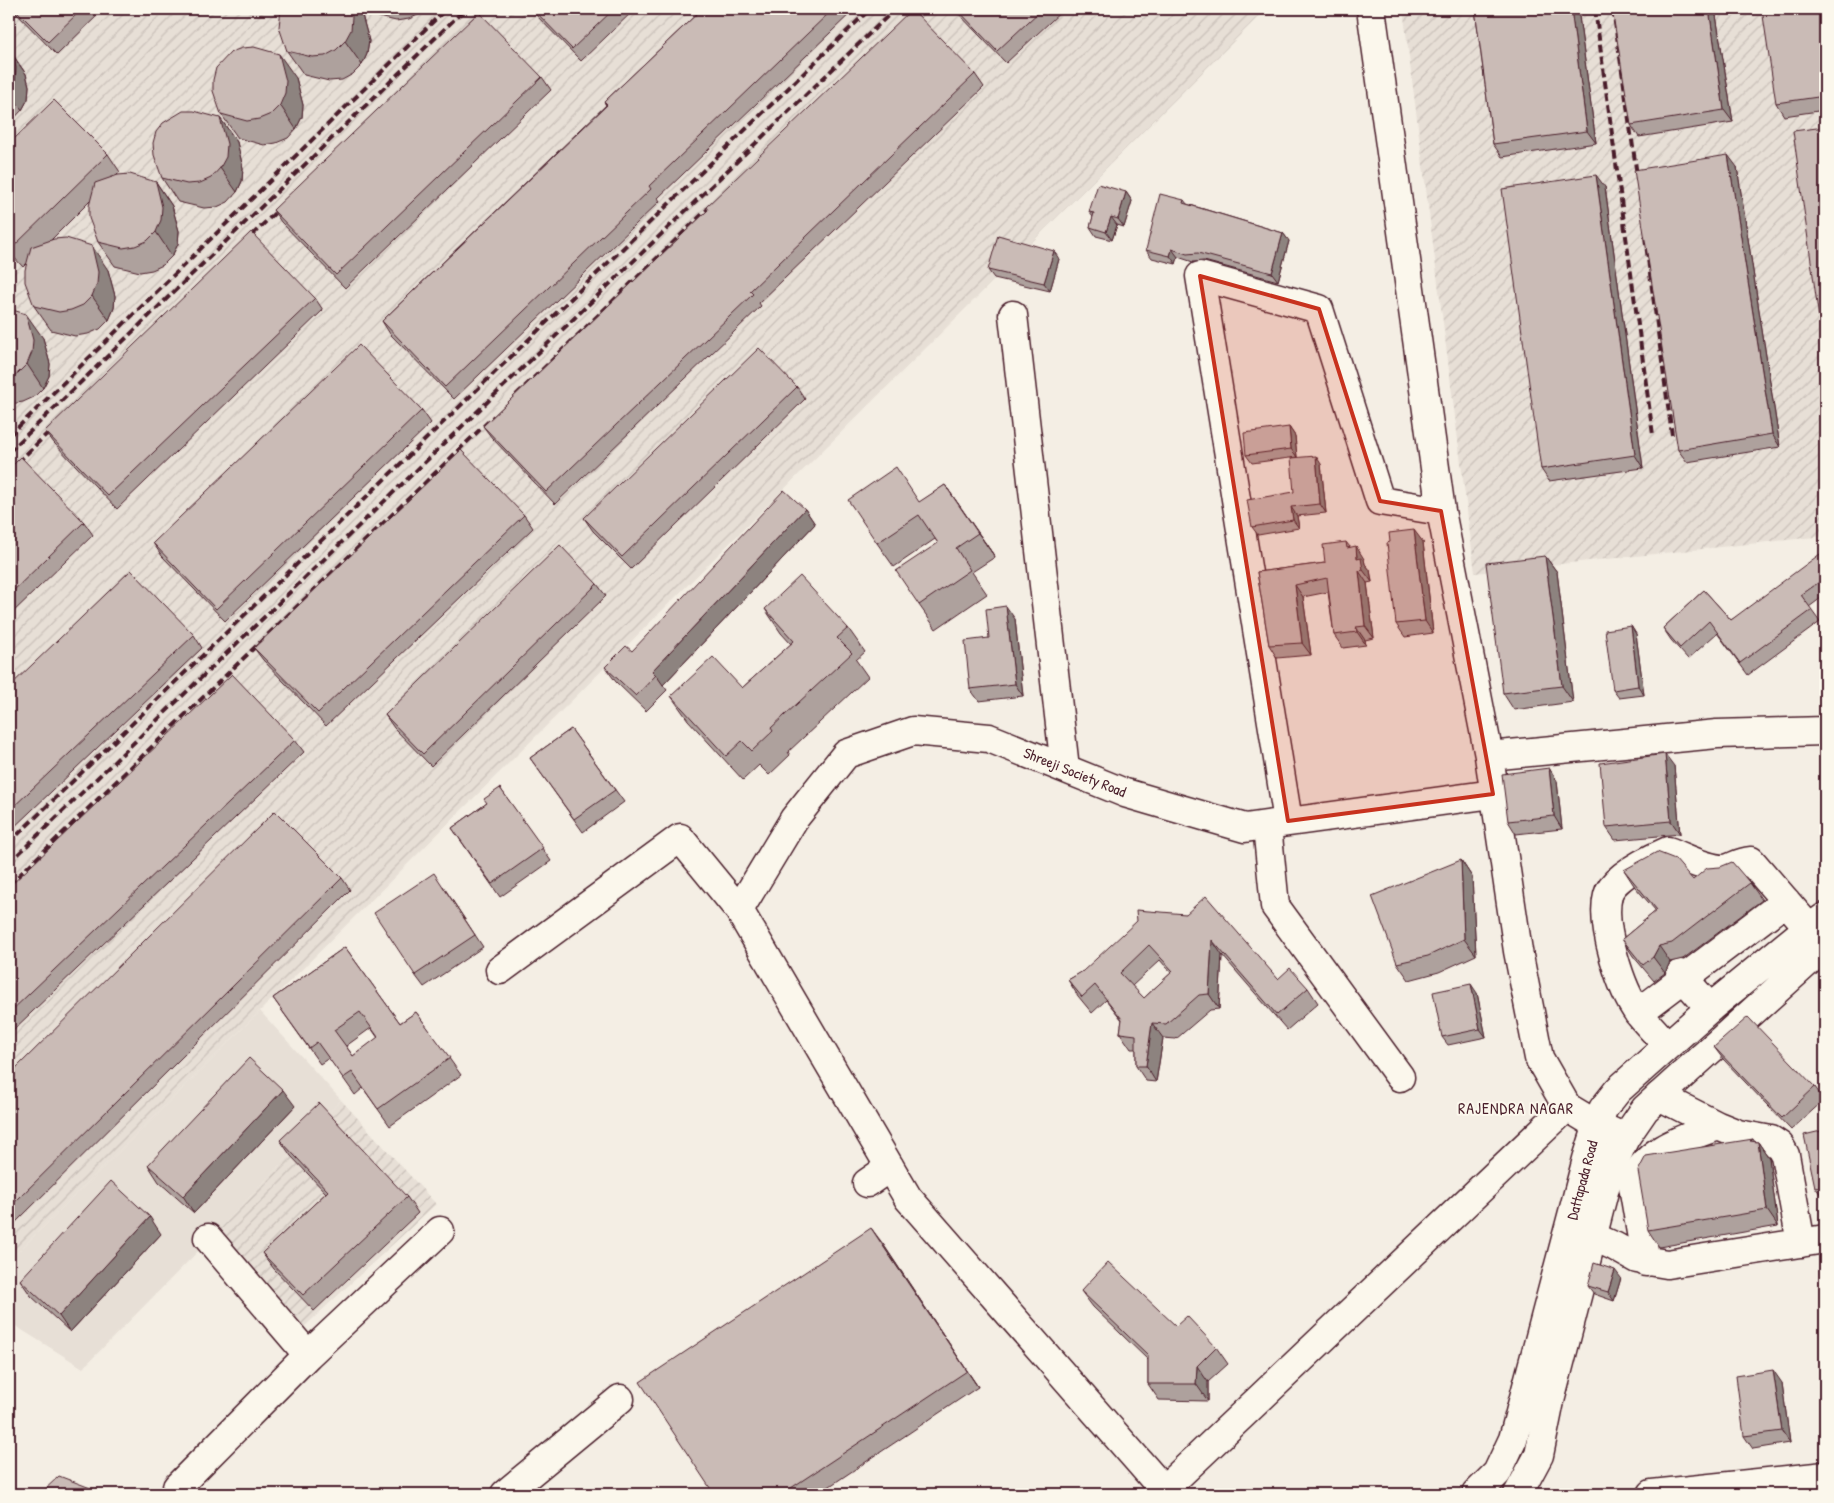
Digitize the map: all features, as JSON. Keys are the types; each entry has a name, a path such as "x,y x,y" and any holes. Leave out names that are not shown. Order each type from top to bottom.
{"street":[{"path":"1371,9 1441,511 1489,756 1493,794 1539,1058 1567,1106 1597,1125 1625,1138"},
{"path":"1400,1077 1275,906 1278,824 1200,276 1319,309 1380,501 1441,511"},
{"path":"1012,315 1065,768"},
{"name":"Shreeji Society Road","path":"739,910 794,819 846,754 914,730 989,738 1125,793 1245,828 1493,794"},
{"path":"1489,756 1717,734 1825,731"},
{"path":"500,970 680,838 739,910 908,1198 1161,1492 1567,1106"},
{"path":"1518,1494 1539,1455 1581,1231 1625,1138 1652,1103 1816,942 1786,901 1751,862 1740,862 1726,869 1707,866 1668,851 1645,861 1618,881 1608,894 1607,934 1617,968 1638,1013 1667,1045"},
{"path":"1638,1013 1743,928 1786,901"},
{"path":"1743,928 1770,959"},
{"name":"Dattapada Road","path":"1611,1167 1597,1125 1603,1108 1618,1090 1667,1045 1770,959 1816,942"},
{"path":"1682,976 1710,1008"},
{"path":"1581,1231 1646,1262 1671,1256 1813,1241 1785,1155 1780,1146 1771,1140 1738,1134 1652,1103"},
{"path":"1611,1167 1660,1152 1680,1140 1718,1126"},
{"path":"867,1183 890,1167"},
{"path":"1611,1167 1633,1186 1646,1262"},
{"path":"181,1494 177,1487 308,1355 440,1231"},
{"name":"Dattapada Road","path":"1477,1494 1497,1473 1513,1439 1581,1231"},
{"path":"208,1238 308,1355"},
{"path":"505,1494 620,1398"},
{"path":"1652,1494 1825,1476"}],"highlighted area":[{"path":"1200,276 1319,309 1380,501 1441,511 1493,794 1288,821"}],"shaded area":[{"path":"9,9 1266,9 9,1261"},
{"path":"1403,9 1825,9 1825,536 1475,573"},
{"path":"260,1011 341,1100 218,1231 83,1368 9,1322 9,1261"},
{"path":"341,1100 436,1204 304,1327 218,1231"}],"building":[{"path":"15,9 82,9 48,42"},
{"path":"281,9 350,9 352,17 351,30 345,41 336,50 325,56 312,57 287,51 279,27"},
{"path":"533,9 614,9 572,49"},
{"path":"702,9 833,9 649,186 651,189 445,387 382,321 607,105 604,102"},
{"path":"912,9 975,74 750,291 753,294 546,492 483,426 708,210 706,207"},
{"path":"957,9 1042,9 997,51"},
{"path":"1475,9 1571,9 1587,131 1493,144"},
{"path":"1612,9 1709,9 1724,110 1631,125"},
{"path":"1762,9 1825,9 1825,96 1776,103"},
{"path":"479,12 542,77 336,275 273,210"},
{"path":"254,47 279,54 286,81 285,93 280,105 271,114 247,121 221,114 213,91 216,68 231,52 242,48"},
{"path":"9,49 16,68 15,81 9,94"},
{"path":"54,100 108,154 11,249 9,247 9,134 13,140"},
{"path":"183,111 194,111 220,118 227,144 226,157 220,168 211,178 200,183 187,184 162,178 154,155 153,143 156,132 163,123"},
{"path":"1825,127 1825,362 1793,131"},
{"path":"1728,155 1772,434 1678,450 1634,170"},
{"path":"130,174 156,182 162,207 161,220 156,232 147,241 135,246 123,248 98,242 89,218 89,206 95,183 118,175"},
{"path":"1596,175 1635,455 1541,469 1502,189"},
{"path":"1098,184 1126,192 1118,219 1111,217 1106,232 1090,227 1094,213 1089,212"},
{"path":"1160,194 1184,200 1183,203 1283,233 1272,273 1198,253 1187,254 1172,249 1170,256 1146,250"},
{"path":"251,232 315,298 108,496 45,431"},
{"path":"998,235 1054,251 1044,283 988,270"},
{"path":"66,238 92,246 98,272 97,284 92,296 83,305 71,310 59,312 34,306 25,282 25,270 31,247 54,239"},
{"path":"9,309 26,314 33,340 32,352 27,364 18,373 9,377"},
{"path":"359,345 422,410 216,609 153,543"},
{"path":"759,348 797,387 622,557 584,518"},
{"path":"1289,427 1291,449 1246,455 1244,433"},
{"path":"461,450 524,515 318,713 254,648"},
{"path":"1316,456 1320,504 1291,507 1293,520 1252,527 1247,500 1294,492 1291,458"},
{"path":"21,457 84,522 9,595 9,469"},
{"path":"896,467 919,502 945,485 978,533 956,548 970,570 919,605 896,571 938,543 919,515 877,543 848,500"},
{"path":"784,490 805,509 652,671 656,675 636,696 605,667 626,646 632,651"},
{"path":"1414,530 1425,621 1396,624 1387,543 1390,542 1389,533"},
{"path":"1346,542 1347,548 1356,546 1357,559 1361,558 1363,570 1359,571 1365,626 1356,627 1357,632 1334,635 1327,578 1295,585 1302,643 1269,645 1257,572 1325,563 1323,545"},
{"path":"560,545 597,584 423,754 385,715"},
{"path":"1820,554 1825,562 1825,578 1801,595 1812,610 1740,663 1709,621 1680,648 1663,628 1704,590 1731,620"},
{"path":"1545,556 1562,686 1503,693 1486,563"},
{"path":"131,570 194,635 9,811 9,687"},
{"path":"800,576 848,628 837,638 852,653 771,728 773,731 752,751 742,741 726,756 671,696 713,657 742,688 794,641 765,609"},
{"path":"1006,606 1015,684 970,689 965,641 989,638 986,609"},
{"path":"1631,626 1638,686 1613,690 1605,630"},
{"path":"232,674 295,740 9,1013 9,887"},
{"path":"571,729 615,790 574,819 530,758"},
{"path":"1665,754 1671,821 1606,827 1600,763"},
{"path":"1549,768 1554,816 1508,821 1502,774"},
{"path":"500,788 543,848 492,884 452,828 487,803 484,799"},
{"path":"275,811 342,878 9,1208 9,1075"},
{"path":"1657,852 1675,859 1693,880 1707,868 1720,867 1732,862 1750,883 1672,943 1659,946 1653,957 1643,965 1622,939 1657,910 1624,870"},
{"path":"1461,860 1464,939 1428,956 1397,963 1372,896"},
{"path":"434,873 475,935 415,975 374,913"},
{"path":"1206,896 1278,979 1290,968 1308,988 1277,1015 1212,940 1209,994 1199,995 1166,1024 1152,1023 1146,1066 1136,1066 1136,1035 1120,1033 1122,1019 1095,985 1082,997 1068,980 1083,971 1137,921 1136,910 1186,914","holes":["1149,945 1173,971 1144,998 1120,973"]},
{"path":"345,947 400,1023 416,1012 450,1058 378,1109 352,1072 343,1078 317,1042 309,1048 273,998","holes":["360,1012 378,1037 353,1056 334,1030"]},
{"path":"1471,984 1480,1029 1442,1037 1433,992"},
{"path":"1748,1017 1815,1087 1782,1118 1714,1047"},
{"path":"249,1058 283,1090 183,1196 148,1165"},
{"path":"319,1103 407,1197 303,1295 262,1253 328,1191 280,1140"},
{"path":"1825,1130 1825,1185 1815,1187 1804,1135"},
{"path":"1753,1139 1750,1141 1758,1142 1767,1210 1648,1230 1638,1171 1646,1156"},
{"path":"111,1181 150,1217 59,1316 20,1280"},
{"path":"871,1228 967,1371 782,1494 714,1494 640,1382"},
{"path":"1108,1262 1176,1326 1187,1316 1216,1347 1197,1366 1196,1384 1148,1384 1148,1355 1081,1291"},
{"path":"1594,1263 1615,1270 1608,1292 1588,1286"},
{"path":"1773,1370 1782,1431 1744,1436 1736,1376"},
{"path":"59,1476 106,1494 40,1494"},
{"path":"512,1489 515,1494 504,1494"}],"railway":[{"path":"9,436 446,9"},
{"path":"9,452 465,9"},
{"path":"470,23 485,9"},
{"path":"9,843 870,9"},
{"path":"9,863 895,9"},
{"path":"1595,9 1653,435"},
{"path":"1613,9 1638,182"},
{"path":"516,395 717,200"},
{"path":"243,244 284,204"},
{"path":"1645,237 1672,435"},
{"path":"9,885 494,416"},
{"path":"9,471 56,425"}],"district":[{"name":"RAJENDRA NAGAR","path":"1516,1108"}]}
